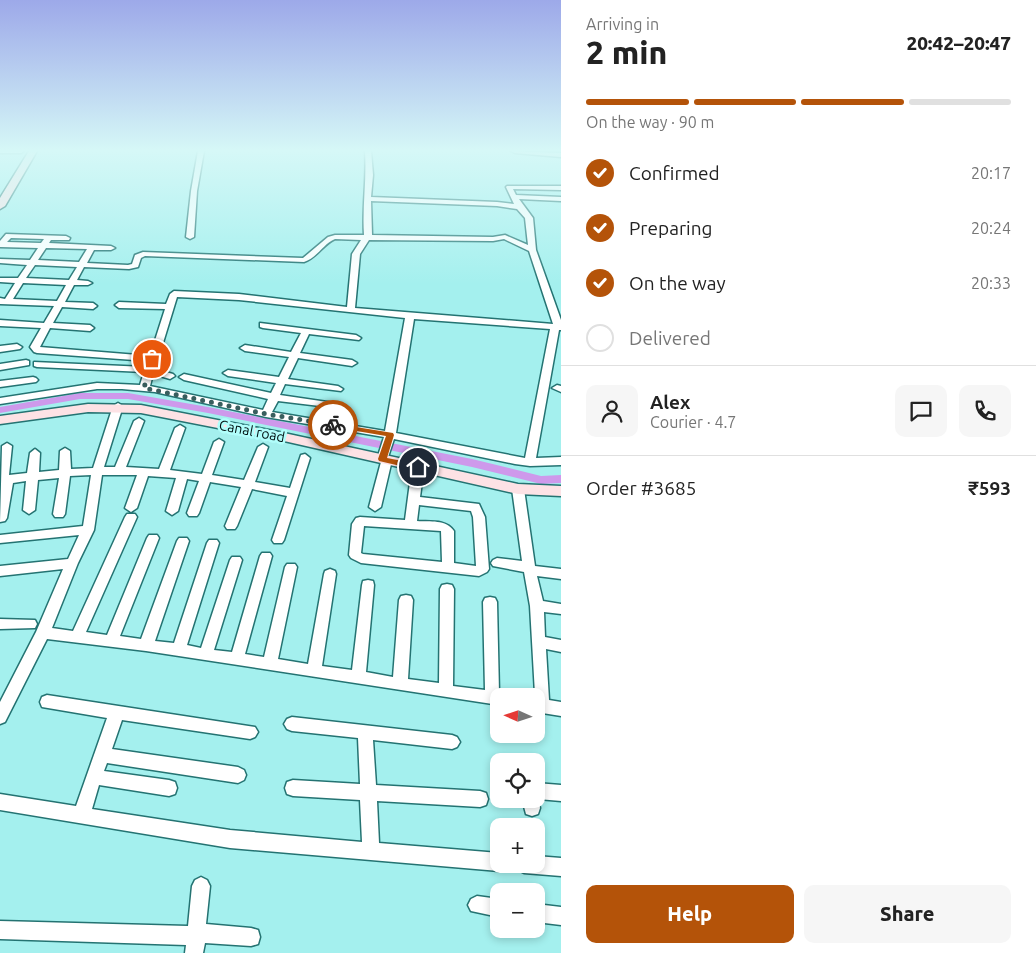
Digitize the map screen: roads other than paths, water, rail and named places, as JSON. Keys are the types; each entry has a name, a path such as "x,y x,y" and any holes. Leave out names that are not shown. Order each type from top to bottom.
{"street":[{"path":"190,237 194,195"},
{"path":"351,310 356,254 367,237 367,195"},
{"path":"530,462 558,327 532,250 529,218 519,207 514,197 561,199"},
{"path":"367,199 498,204 519,207"},
{"path":"0,244 9,236 66,238"},
{"path":"4,301 49,237"},
{"path":"0,261 132,266 135,265 139,255 143,254 304,260 309,259 328,238 367,237 493,239 505,237 532,250"},
{"path":"0,244 111,248"},
{"path":"92,248 36,342 35,347 37,350 152,359"},
{"path":"0,280 88,283"},
{"path":"144,388 174,294 239,297 410,316 558,327"},
{"path":"4,301 93,306"},
{"path":"119,306 170,308"},
{"path":"375,507 390,435 410,316"},
{"path":"0,323 90,328"},
{"path":"263,324 356,338"},
{"path":"266,414 306,331"},
{"path":"0,350 17,347"},
{"path":"245,348 352,363"},
{"path":"0,367 26,363"},
{"path":"37,364 149,371 170,376"},
{"path":"228,373 338,389"},
{"path":"184,378 274,397 341,407"},
{"path":"0,384 33,380"},
{"path":"0,401 97,386 144,388 266,414 390,435 530,462 561,461"},
{"path":"0,717 43,633 88,530 97,471 118,406"},
{"name":"Canal road","path":"0,420 68,408 118,406 284,437 518,489 561,491"},
{"path":"120,471 140,421"},
{"path":"163,473 180,428"},
{"path":"193,513 219,442"},
{"path":"1,518 7,446"},
{"path":"231,526 263,446"},
{"path":"59,514 64,474 64,451"},
{"path":"29,510 35,453"},
{"path":"278,540 305,458"},
{"path":"410,525 418,467"},
{"path":"3,480 97,471 144,472 206,477 294,493"},
{"path":"77,637 131,512 144,472"},
{"path":"172,511 184,475"},
{"path":"518,489 529,569 537,606 539,688"},
{"path":"414,500 471,505 477,509 483,569 479,571 448,568 361,558 356,555 358,524 360,521 447,529 448,568"},
{"path":"0,538 88,530"},
{"path":"112,640 153,538"},
{"path":"146,645 183,542"},
{"path":"179,650 213,544"},
{"path":"237,658 266,556"},
{"path":"206,654 236,560"},
{"path":"0,571 72,563"},
{"path":"498,563 561,574"},
{"path":"270,664 291,566"},
{"path":"314,670 330,574"},
{"path":"358,677 368,585"},
{"path":"446,690 447,589"},
{"path":"400,683 406,600"},
{"path":"490,602 495,688"},
{"path":"537,606 561,609"},
{"path":"0,624 30,624"},
{"path":"43,633 112,640 490,697"},
{"path":"539,642 561,646"},
{"path":"47,702 250,732"},
{"path":"545,707 561,709"},
{"path":"81,816 117,712"},
{"path":"292,724 452,742"},
{"path":"365,732 371,851"},
{"path":"101,755 238,775"},
{"path":"94,777 169,788"},
{"path":"293,788 480,799"},
{"path":"545,792 561,793"},
{"path":"0,802 230,839 490,861"},
{"path":"545,866 561,867"},
{"path":"195,941 200,886"},
{"path":"477,905 490,907"},
{"path":"545,914 561,916"},
{"path":"0,930 195,941 251,937"}],"waterway":[{"path":"0,410 80,396 128,396 208,410 472,463 541,480 561,479"}]}
